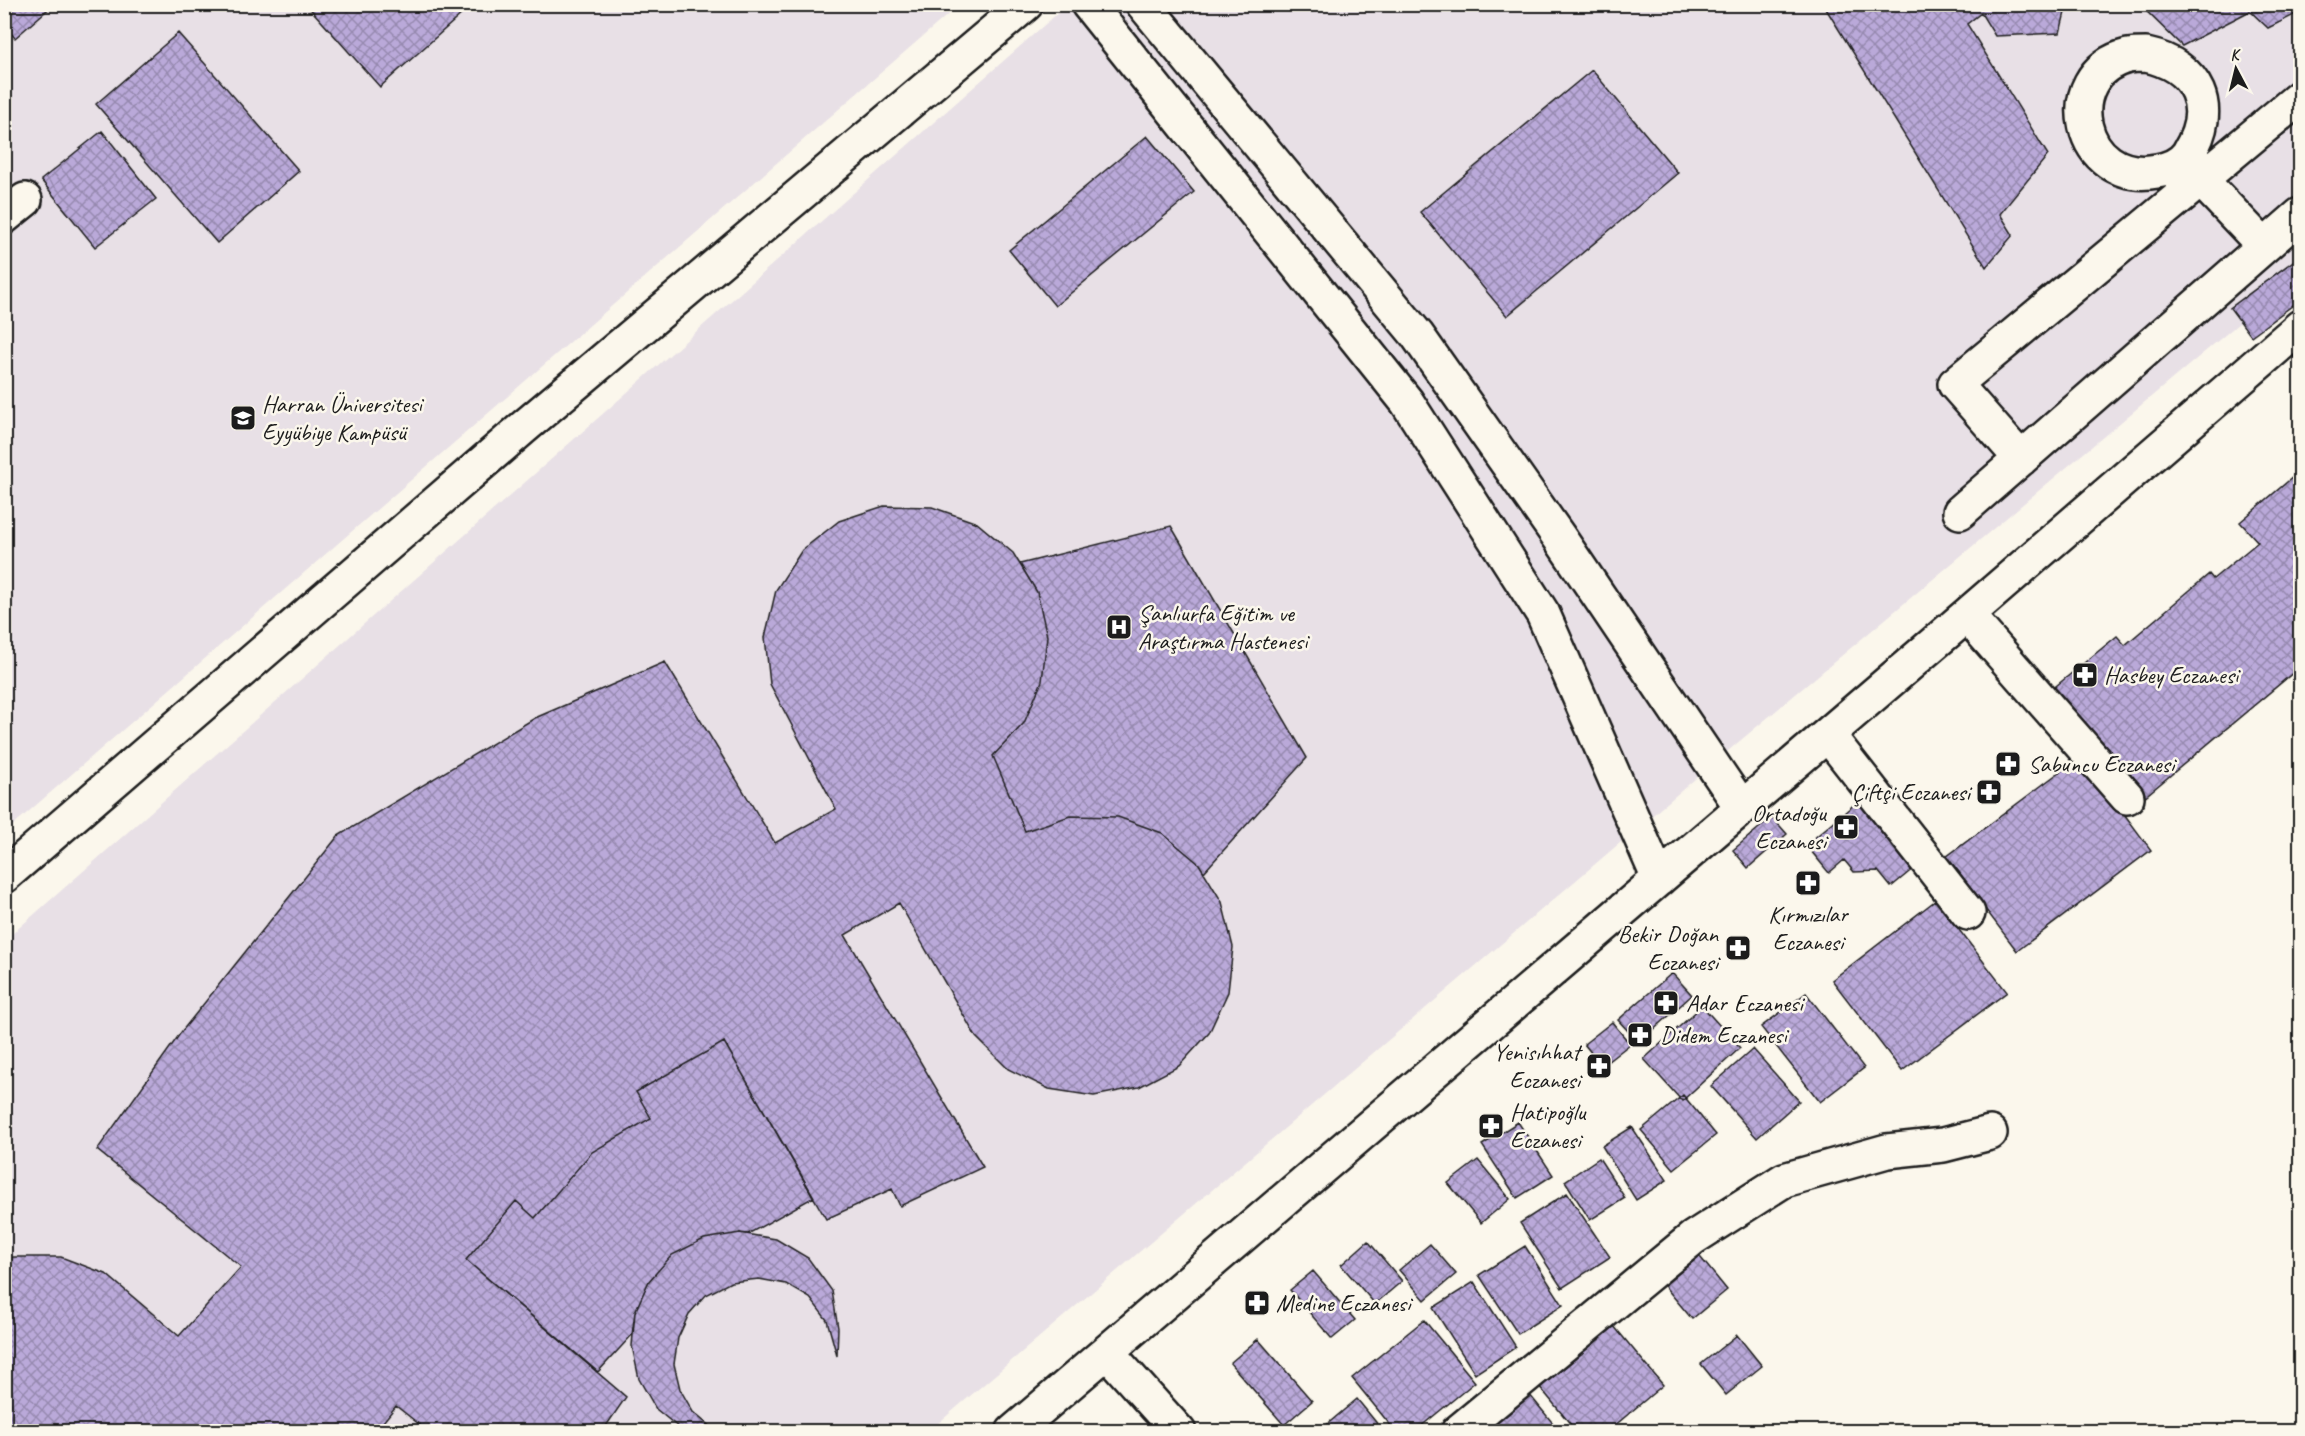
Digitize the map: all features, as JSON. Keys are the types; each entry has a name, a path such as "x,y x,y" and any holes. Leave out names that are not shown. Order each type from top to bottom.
{"street":[{"path":"4,876 524,427 1026,4"},
{"path":"1088,4 1407,402 1544,614 1659,879"},
{"path":"1143,4 1417,335 1558,537 1742,808"},
{"path":"2021,459 1955,384 2192,170 2301,97"},
{"path":"2192,170 2264,246"},
{"path":"1960,512 2301,214"},
{"path":"1013,1431 1828,735 2301,327"},
{"path":"1967,615 2127,797"},
{"path":"1828,735 1968,913"},
{"path":"1458,1431 1694,1238 1784,1180 1887,1152 1943,1145 1990,1133"},
{"path":"1107,1352 1179,1431"}],"shaded area":[{"name":"Harran Üniversitesi Eyyübiye Kampüsü","path":"5,5 959,5 5,832"},
{"name":"Şanlıurfa Eğitim ve Araştırma Hastenesi","path":"1067,5 2300,5 2300,272 1735,745 929,1431 5,1431 4,941"}],"building":[{"path":"4,4 54,4 15,38 4,26"},
{"path":"306,4 473,4 380,87"},
{"path":"1823,4 2067,4 2060,33 1995,36 1981,13 1967,24 2048,155 2000,214 2013,235 1986,267"},
{"path":"2139,4 2300,4 2300,12 2268,28 2250,11 2182,46"},
{"path":"178,33 299,171 217,243 96,104"},
{"path":"1592,70 1678,173 1507,316 1420,212"},
{"path":"102,131 156,199 95,247 41,180"},
{"path":"1147,136 1194,192 1055,306 1009,250"},
{"path":"2300,256 2300,300 2251,336 2230,308"},
{"path":"2300,471 2300,667 2142,799 2051,690 2117,636 2125,645 2209,574 2213,579 2258,542 2240,522"},
{"path":"884,506 932,507 977,523 1013,553 1037,592 1047,636 1042,681 1024,723 993,756 1025,831 1070,816 1118,817 1162,833 1199,864 1222,902 1233,947 1228,992 1209,1033 1179,1066 1139,1087 1094,1096 1049,1089 1008,1069 976,1037 899,903 845,935 983,1167 900,1206 892,1189 826,1219 724,1042 636,1092 651,1118 592,1152 535,1218 516,1201 466,1260 626,1397 602,1432 429,1432 396,1406 375,1432 4,1432 4,1260 13,1257 61,1257 106,1274 179,1336 241,1267 97,1150 182,1031 338,836 535,718 665,662 775,843 836,809 770,684 765,637 776,590 802,550 839,521"},
{"path":"1171,526 1307,758 1204,872 1199,864 1162,833 1118,817 1070,816 1025,831 993,756 1024,723 1042,681 1047,636 1037,592 1020,564"},
{"path":"2081,756 2151,850 2017,951 1946,857"},
{"path":"1863,797 1920,863 1891,887 1878,871 1854,872 1844,860 1829,873 1806,845"},
{"path":"1772,817 1787,834 1748,868 1733,850"},
{"path":"1936,900 2007,992 1902,1071 1832,980"},
{"path":"1672,973 1692,995 1639,1043 1618,1020"},
{"path":"1806,993 1864,1068 1820,1102 1761,1027"},
{"path":"1702,1006 1740,1048 1682,1101 1644,1059"},
{"path":"1612,1022 1630,1044 1602,1066 1584,1044"},
{"path":"724,1042 814,1197 748,1234 740,1233 704,1239 672,1255 649,1281 635,1312 632,1335 598,1372 466,1260 516,1201 535,1218 592,1152 651,1118 636,1092"},
{"path":"1753,1049 1799,1101 1757,1138 1711,1086"},
{"path":"1683,1095 1716,1135 1674,1169 1641,1130"},
{"path":"1518,1122 1553,1175 1517,1198 1482,1145"},
{"path":"1632,1127 1667,1180 1636,1200 1602,1146"},
{"path":"1599,1158 1625,1198 1590,1220 1565,1181"},
{"path":"1478,1160 1510,1199 1481,1223 1448,1183"},
{"path":"1567,1193 1610,1257 1562,1288 1520,1223"},
{"path":"740,1233 776,1239 808,1258 832,1291 838,1328 837,1356 827,1320 810,1298 786,1284 759,1279 731,1282 706,1295 689,1314 678,1338 674,1364 680,1389 693,1412 719,1432 684,1432 656,1409 639,1379 632,1346 635,1312 649,1281 672,1255 704,1239"},
{"path":"1368,1241 1402,1281 1375,1304 1341,1265"},
{"path":"1430,1244 1456,1274 1425,1300 1399,1270"},
{"path":"1525,1246 1563,1305 1518,1334 1479,1275"},
{"path":"1692,1247 1727,1290 1692,1319 1656,1276"},
{"path":"1313,1271 1355,1320 1332,1339 1290,1290"},
{"path":"1474,1282 1516,1347 1475,1374 1433,1308"},
{"path":"1424,1320 1475,1382 1414,1432 1396,1432 1352,1378"},
{"path":"1613,1325 1663,1385 1607,1432 1577,1432 1539,1386"},
{"path":"1737,1335 1762,1366 1726,1395 1701,1364"},
{"path":"1258,1339 1312,1401 1284,1425 1230,1363"},
{"path":"1529,1394 1560,1432 1483,1432"},
{"path":"1357,1399 1384,1432 1318,1432"}],"place":[{"name":"Harran Üniversitesi Eyyübiye Kampüsü","path":"243,418"},
{"name":"Şanlıurfa Eğitim ve Araştırma Hastenesi","path":"1119,627"},
{"name":"Hasbey Eczanesi","path":"2085,675"},
{"name":"Sabuncu Eczanesi","path":"2008,764"},
{"name":"Çiftçi Eczanesi","path":"1989,792"},
{"name":"Ortadoğu Eczanesi","path":"1846,827"},
{"name":"Kırmızılar Eczanesi","path":"1808,883"},
{"name":"Bekir Doğan Eczanesi","path":"1738,948"},
{"name":"Adar Eczanesi","path":"1666,1003"},
{"name":"Didem Eczanesi","path":"1640,1035"},
{"name":"Yenisıhhat Eczanesi","path":"1599,1066"},
{"name":"Hatipoğlu Eczanesi","path":"1491,1126"},
{"name":"Medine Eczanesi","path":"1257,1303"}]}
